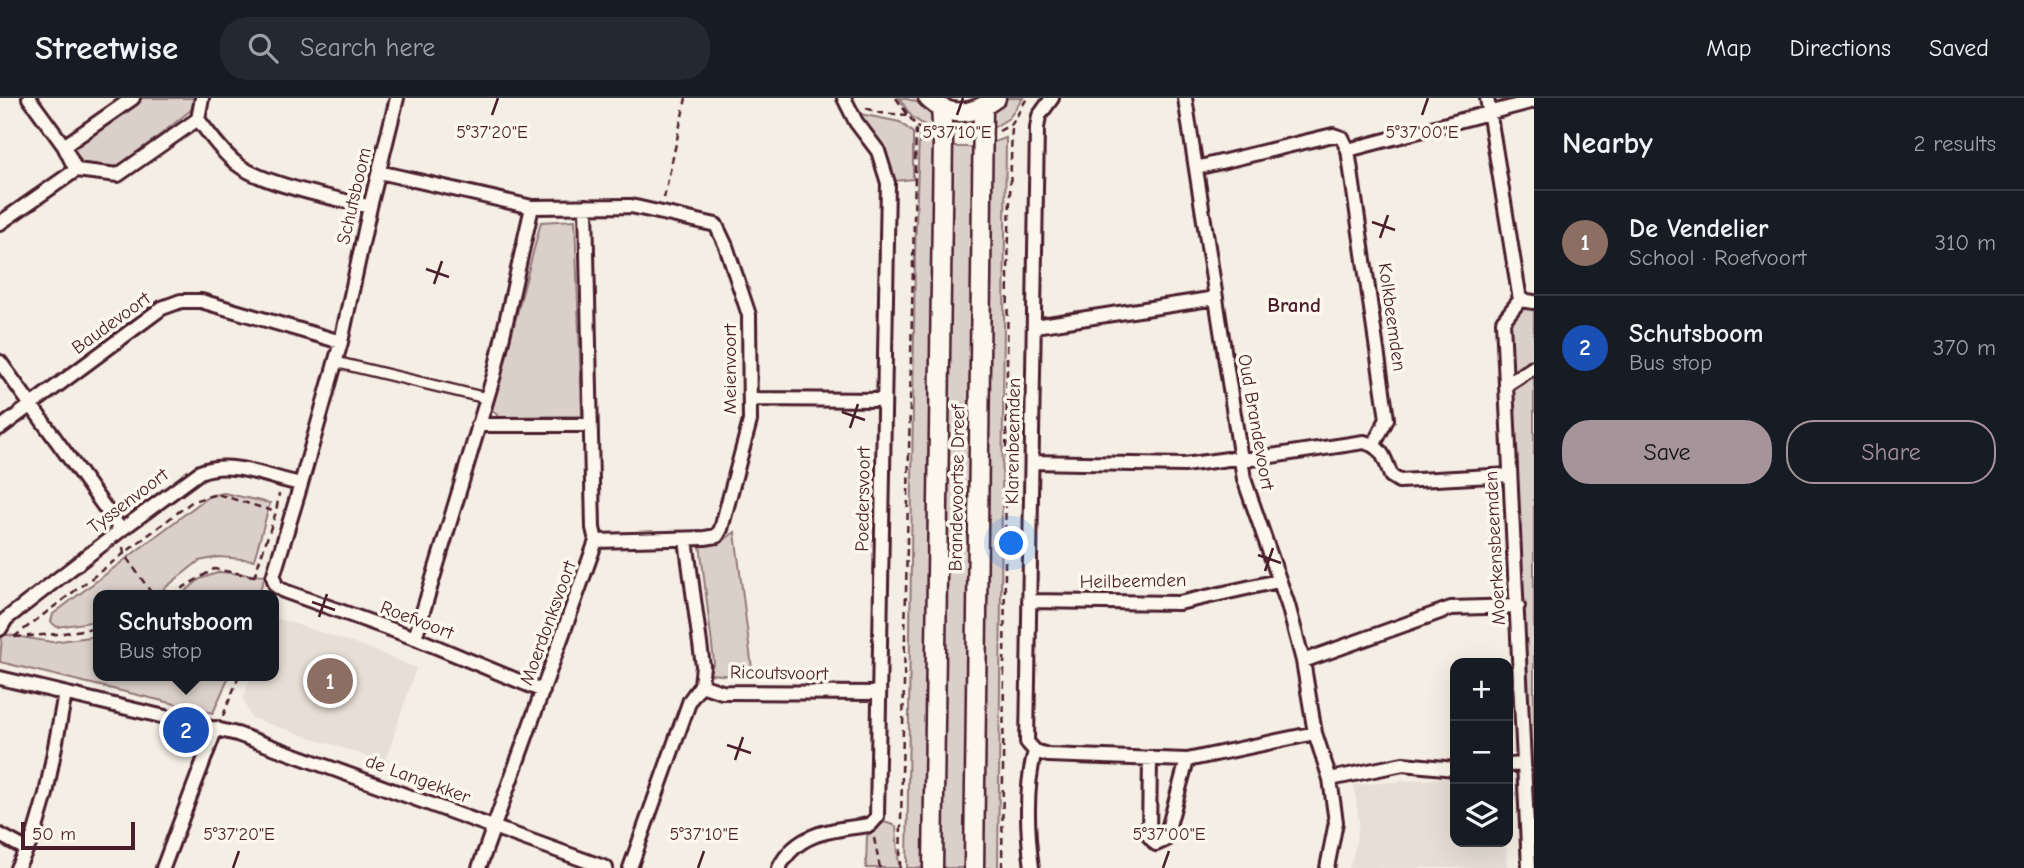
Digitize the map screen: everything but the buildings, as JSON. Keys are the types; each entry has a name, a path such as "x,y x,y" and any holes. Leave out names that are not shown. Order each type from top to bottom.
{"main road":[{"path":"935,103 955,113 969,113 989,103"},
{"name":"Brandevoortse Dreef","path":"933,868 943,138 935,103"},
{"name":"Brandevoortse Dreef","path":"974,868 989,103"}],"street":[{"path":"29,98 64,146 76,170"},
{"path":"64,146 133,98"},
{"path":"0,223 76,170 118,175 198,119 202,98"},
{"name":"Schutsboom","path":"274,581 341,342 397,98"},
{"name":"Poedersvoort","path":"844,98 856,122 878,151 888,183 877,817 870,825"},
{"name":"Klarenbeemden","path":"1032,868 1029,841 1030,770 1035,751 1027,742 1037,128 1039,116 1052,98"},
{"name":"Oud Brandevoort","path":"1185,98 1244,480 1288,605 1303,661 1315,733 1330,779 1336,822 1327,868"},
{"path":"1487,98 1520,300 1534,302"},
{"path":"1196,168 1333,135 1342,138 1348,150 1534,102"},
{"path":"198,119 221,149 239,166 267,179 370,207"},
{"name":"Kolkbeemden","path":"1348,150 1387,419 1374,444"},
{"name":"Meienvoort","path":"379,172 532,207 631,206 716,225 726,246 749,315 750,421 721,529 717,536 686,540"},
{"name":"Moerdonksvoort","path":"479,868 596,541 593,528 586,206"},
{"path":"415,638 494,375 532,207"},
{"path":"1035,326 1216,298"},
{"name":"Baudevoort","path":"0,428 162,308 181,300 201,301 341,342"},
{"name":"Moerkensbeemden","path":"1520,300 1503,321 1529,868"},
{"path":"0,362 121,530"},
{"path":"335,362 486,398"},
{"path":"1506,385 1534,367"},
{"path":"750,399 884,400"},
{"path":"478,425 590,425"},
{"path":"1032,462 1184,465 1364,442 1374,444 1382,451 1391,476 1399,481 1510,475"},
{"name":"Tyssenvoort","path":"4,633 6,620 200,472 211,467 227,466 301,484"},
{"path":"596,541 686,540"},
{"name":"Ricoutsvoort","path":"686,540 703,666 701,685 722,692 879,693"},
{"name":"Roefvoort","path":"274,581 284,591 415,638 544,691"},
{"name":"Heilbeemden","path":"1029,601 1178,603 1278,581"},
{"path":"1303,661 1451,608 1518,606"},
{"name":"de Langekker","path":"0,678 65,694 219,722 250,738 606,868"},
{"path":"630,868 690,700 701,685"},
{"path":"17,868 34,835 46,794 65,694"},
{"path":"163,868 219,722"},
{"path":"1035,751 1048,755 1186,760 1315,733"},
{"path":"1150,758 1149,836 1156,844 1165,840 1186,760"},
{"path":"1330,779 1403,764 1450,769"},
{"path":"1513,765 1524,764"},
{"path":"779,868 797,845 810,837 824,831 870,825"},
{"path":"0,835 26,849"}],"path":[{"path":"661,212 686,98"},
{"path":"864,108 880,113 907,115 896,98"},
{"path":"1002,868 1008,269 1013,124"},
{"path":"900,868 916,126"},
{"path":"254,577 276,512 282,481"},
{"path":"14,637 193,501 217,494 276,512"},
{"path":"121,530 124,554 149,590"},
{"path":"179,590 215,569 274,581"},
{"path":"4,633 14,637 93,628"},
{"path":"219,722 237,681"},
{"path":"870,825 880,868"}],"shaded area":[{"path":"140,98 195,98 191,110 115,171 86,167 72,148"},
{"path":"899,98 914,101 925,108 933,119 938,134 912,117"},
{"path":"1005,98 1023,98 1009,118 988,131 991,113"},
{"path":"860,114 900,122 913,133 913,179 894,181 882,148 861,120"},
{"path":"919,136 938,143 929,868 907,868 915,253"},
{"path":"1006,138 998,868 978,868 988,144"},
{"path":"948,147 979,147 969,868 936,868"},
{"path":"575,220 582,416 499,417 492,410 541,222"},
{"path":"1522,306 1534,308 1534,360 1512,375 1509,323"},
{"path":"1534,376 1534,868 1511,396 1515,388"},
{"path":"224,493 270,503 254,560 219,557 199,561 162,590 93,590 93,622 57,627 51,622 53,614 209,496"},
{"path":"735,532 753,677 709,674 714,662 700,544 720,543"},
{"path":"220,572 265,576 260,590 187,590 200,579"},
{"path":"279,619 368,648 416,668 385,762 251,718 243,699 249,681 279,681"},
{"path":"2,634 52,642 93,637 93,681 227,681 213,713 0,662"},
{"path":"1450,777 1450,847 1506,847 1507,868 1349,868 1359,821 1354,785"},
{"path":"884,822 896,826 899,868 866,868 867,836"}],"place":[{"name":"De Vendelier","path":"330,681"},
{"name":"Schutsboom","path":"186,730"}],"district":[{"name":"Brand","path":"1294,305"}]}
